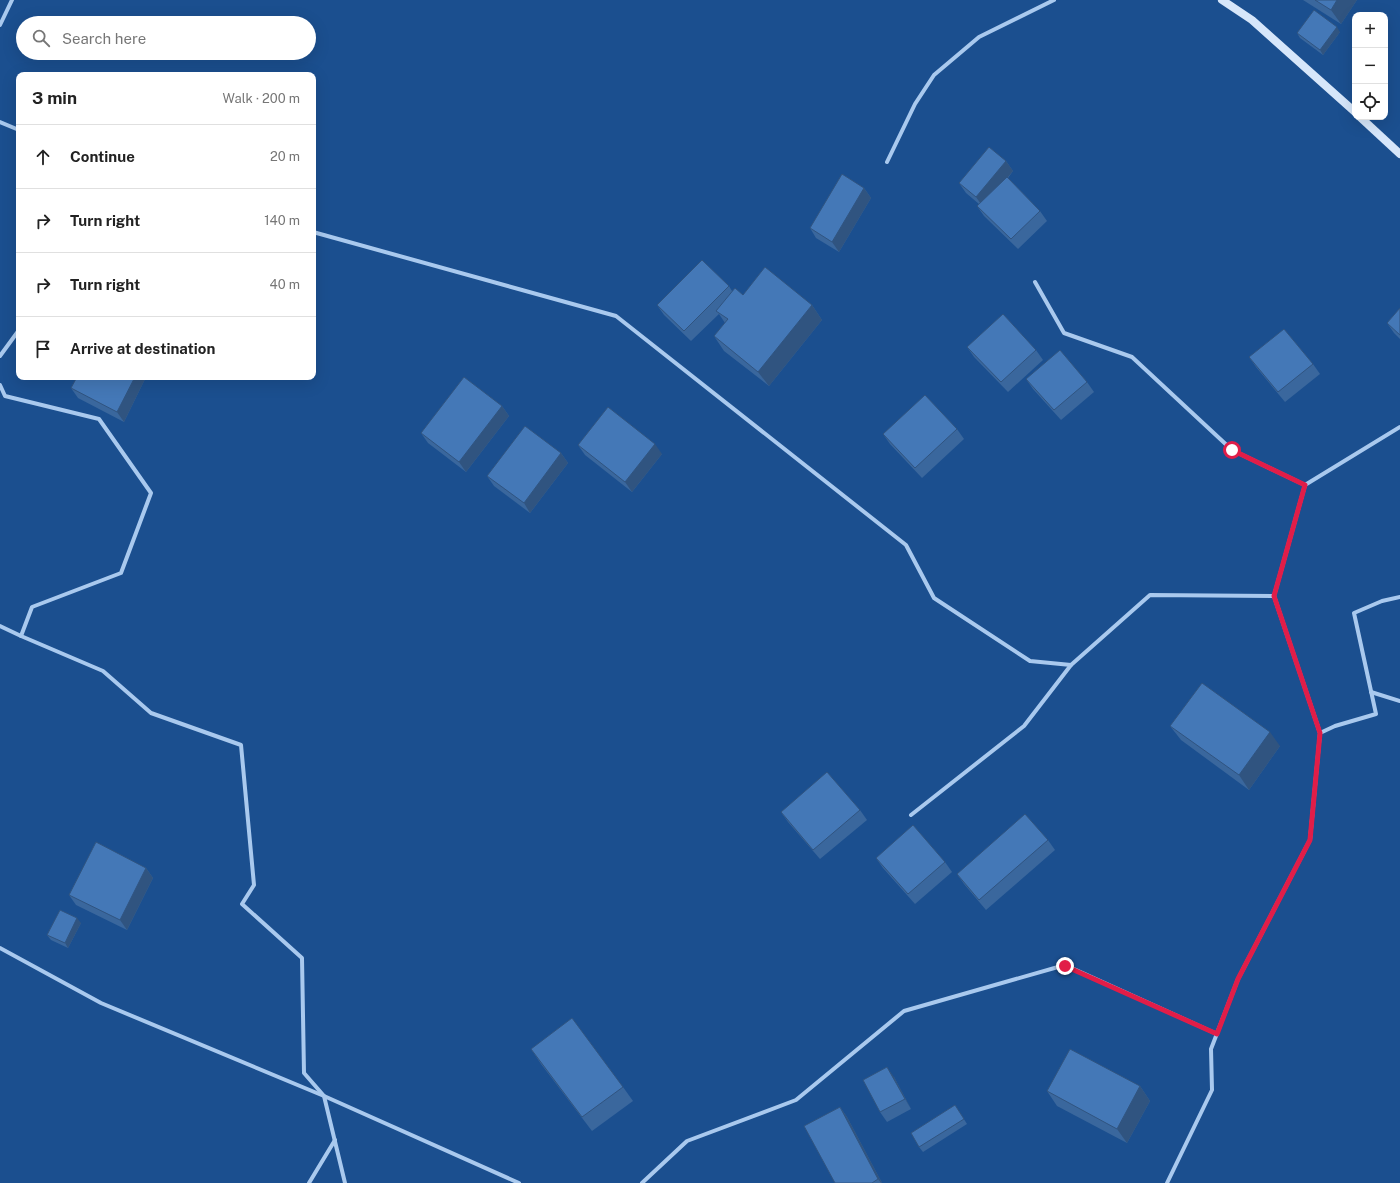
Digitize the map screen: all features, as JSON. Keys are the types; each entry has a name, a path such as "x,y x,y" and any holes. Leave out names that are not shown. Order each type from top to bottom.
{"street":[{"path":"0,24 12,0"},
{"path":"887,162 915,104 934,76 979,37 1054,0"},
{"path":"1222,0 1252,20 1352,109"},
{"path":"1363,120 1400,154"},
{"path":"0,122 16,129"},
{"path":"316,233 616,316 906,545 934,598 1030,662 1071,665"},
{"path":"1035,282 1064,333 1132,357 1232,450 1305,485"},
{"path":"0,356 16,334"},
{"path":"0,385 5,396 99,419 151,493 121,573 32,607 21,636"},
{"path":"1167,1183 1212,1090 1211,1049 1238,979 1310,840 1320,733 1274,596 1305,485 1400,426"},
{"path":"911,815 1024,726 1071,665 1150,595 1274,596"},
{"path":"1320,733 1335,726 1376,714 1354,614 1382,601 1400,597"},
{"path":"0,626 103,672 151,713 241,745 254,885 242,904 302,958 304,1073 324,1096 346,1183"},
{"path":"1371,692 1400,701"},
{"path":"0,948 101,1003 324,1096 519,1183"},
{"path":"642,1183 687,1141 796,1100 904,1012 1065,966 1217,1034"},
{"path":"308,1183 335,1140"}],"building":[{"path":"1315,0 1337,0 1331,10"},
{"path":"1314,10 1337,27 1320,50 1297,33"},
{"path":"989,147 1006,161 976,197 959,183"},
{"path":"842,174 864,188 832,242 810,228"},
{"path":"1007,177 1040,211 1011,239 977,206"},
{"path":"702,260 729,286 684,331 657,305"},
{"path":"765,267 812,305 758,372 714,336 728,319 716,311 735,288 743,295"},
{"path":"1400,308 1400,335 1387,323"},
{"path":"1003,314 1036,350 1001,382 967,347"},
{"path":"1284,329 1313,364 1278,392 1249,357"},
{"path":"1060,350 1087,382 1054,410 1026,379"},
{"path":"464,377 502,406 459,462 421,433"},
{"path":"75,380 133,380 117,412 71,388"},
{"path":"925,395 957,429 915,468 883,434"},
{"path":"608,407 655,444 625,482 578,445"},
{"path":"525,426 561,453 524,503 487,476"},
{"path":"1202,683 1270,732 1239,775 1170,726"},
{"path":"827,772 860,810 813,850 781,812"},
{"path":"1025,814 1048,840 979,900 957,874"},
{"path":"913,825 945,862 908,894 876,858"},
{"path":"96,842 146,868 120,920 69,895"},
{"path":"60,910 77,918 65,943 47,935"},
{"path":"572,1018 623,1087 582,1117 531,1049"},
{"path":"1070,1049 1140,1086 1117,1129 1047,1091"},
{"path":"887,1067 905,1099 880,1112 863,1080"},
{"path":"955,1105 964,1119 919,1147 911,1133"},
{"path":"840,1107 878,1179 872,1183 835,1183 804,1126"}],"route":[{"path":"1065,966 1217,1034 1238,979 1310,840 1320,733 1274,596 1305,485 1232,450"}]}
